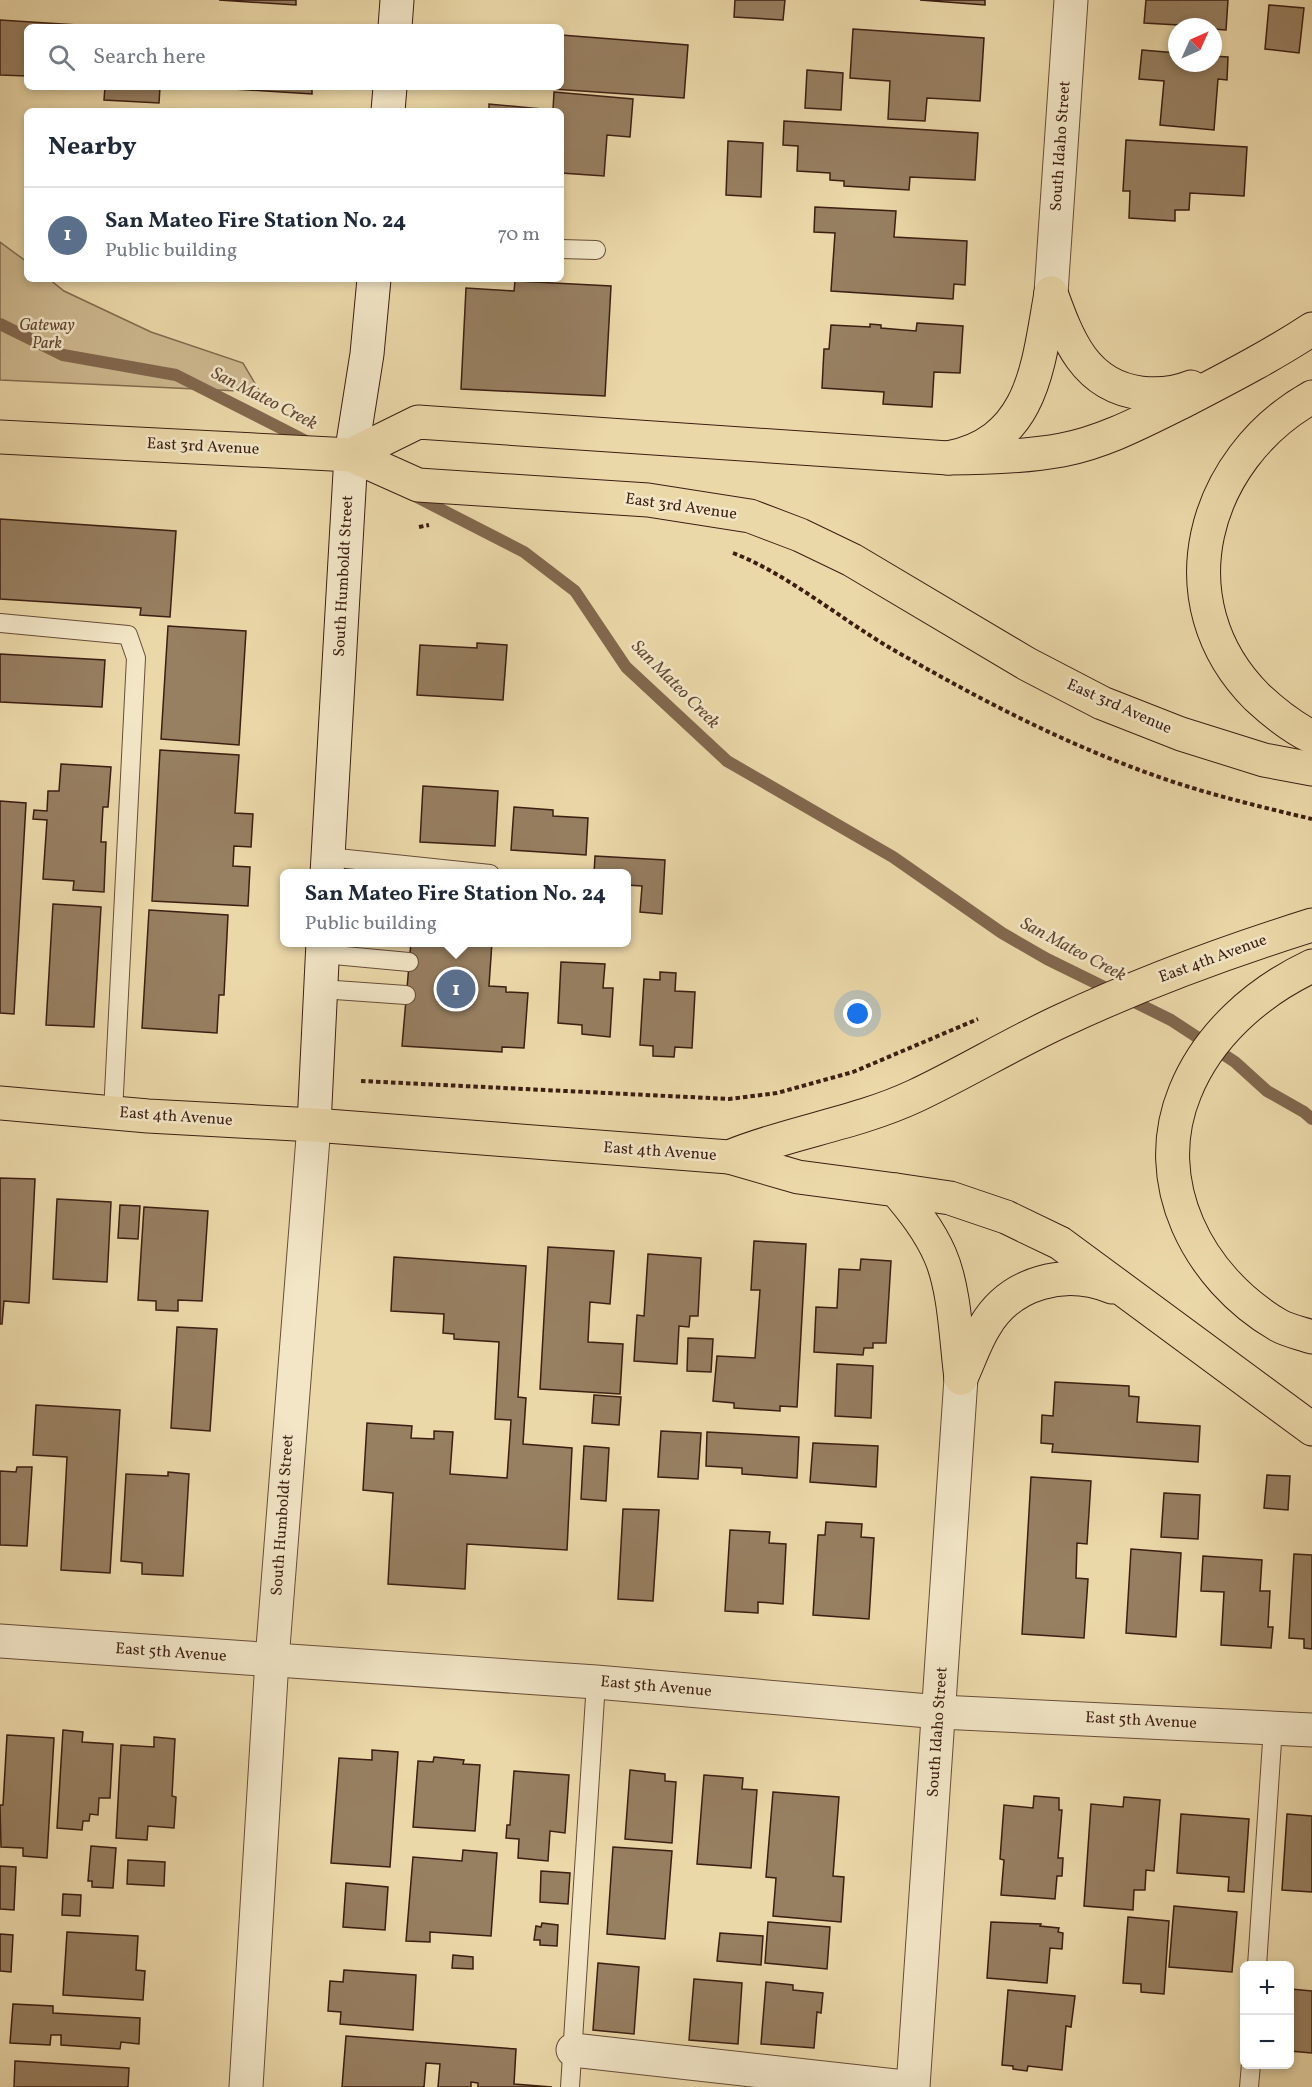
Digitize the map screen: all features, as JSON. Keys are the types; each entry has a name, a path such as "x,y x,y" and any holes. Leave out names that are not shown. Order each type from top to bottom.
{"main road":[{"path":"1051,293 1065,332 1081,358 1101,380 1126,391 1154,394 1185,390 1266,359"},
{"path":"948,458 973,453 997,437 1014,420 1027,398 1037,370 1051,293"},
{"path":"351,455 418,422 948,458 1015,457 1074,447 1138,424 1266,359 1312,329"},
{"path":"1312,397 1291,409 1263,432 1240,459 1221,492 1207,532 1203,570 1208,610 1221,648 1243,682 1270,710 1312,737"},
{"name":"East 3rd Avenue","path":"0,437 351,455 418,485 696,506 760,520 800,535 852,560 1027,664 1102,703 1192,738 1264,760 1312,769"},
{"name":"East 4th Avenue","path":"0,1103 729,1157 764,1142 856,1120 915,1096 1061,1021 1177,971 1312,925"},
{"path":"1312,966 1264,994 1242,1012 1218,1036 1198,1065 1184,1093 1174,1133 1173,1171 1179,1206 1195,1244 1217,1276 1246,1303 1280,1326 1312,1337"},
{"path":"729,1157 798,1178 950,1198 1006,1217 1060,1244 1133,1295 1312,1429"},
{"path":"896,1190 928,1231 941,1257 948,1282 961,1378"},
{"path":"961,1378 985,1326 1002,1305 1021,1289 1043,1281 1072,1278 1101,1282 1133,1295"}],"street":[{"path":"395,24 397,0"},
{"name":"South Idaho Street","path":"1051,293 1071,0"},
{"path":"388,108 390,90"},
{"name":"South Humboldt Street","path":"328,865 345,528 351,455 367,354 374,282"},
{"name":"South Humboldt Street","path":"246,2087 272,1660 314,1125 323,948"},
{"name":"South Idaho Street","path":"913,2087 961,1378"},
{"name":"East 5th Avenue","path":"0,1641 596,1682 940,1712 1312,1730"},
{"path":"573,2050 904,2087"}],"lane":[{"path":"564,249 596,250"},
{"path":"0,623 128,635 136,657 113,1113"},
{"path":"328,865 409,869"},
{"path":"323,948 409,962"},
{"path":"321,989 406,995"},
{"path":"570,2087 596,1682"},
{"path":"1257,1961 1273,1727"},
{"path":"1249,2087 1251,2069"}],"path":[{"path":"726,551 758,563 891,648 930,670 1079,746 1196,789 1312,819"},
{"path":"361,1082 729,1099 777,1094 853,1072 980,1018"}],"green space":[{"name":"Gateway Park","path":"0,242 24,260 24,282 53,282 64,291 151,332 243,363 260,392 0,380"}],"building":[{"path":"219,0 296,0 296,5"},
{"path":"735,0 785,0 783,20 734,17"},
{"path":"920,0 985,0 985,5"},
{"path":"1146,0 1228,0 1226,30 1222,30 1222,18 1168,18 1168,24 1144,23"},
{"path":"1269,5 1304,8 1299,53 1265,49"},
{"path":"0,20 62,24 24,24 24,76 0,75"},
{"path":"853,29 984,38 980,101 927,98 925,121 888,119 890,81 850,78"},
{"path":"564,35 688,45 684,98 564,90"},
{"path":"1142,50 1168,52 1168,72 1222,72 1222,57 1228,57 1227,80 1218,79 1214,130 1160,125 1164,81 1139,79"},
{"path":"807,70 843,73 841,110 805,108"},
{"path":"105,90 160,90 159,103 104,100"},
{"path":"250,90 312,90 312,94"},
{"path":"554,92 633,99 630,137 607,135 604,176 564,173 564,108 553,108"},
{"path":"489,104 532,108 489,108"},
{"path":"784,121 978,133 975,180 910,177 909,190 844,186 844,181 830,180 830,173 797,171 798,146 783,145"},
{"path":"1126,140 1247,147 1244,196 1190,193 1189,210 1175,210 1175,221 1129,218 1130,191 1123,191"},
{"path":"728,141 763,143 761,197 726,195"},
{"path":"815,207 896,211 894,237 967,241 965,285 954,284 953,299 831,291 835,233 814,232"},
{"path":"515,282 611,286 605,396 461,389 466,288 514,291"},
{"path":"917,323 963,326 960,373 934,372 932,407 883,404 884,392 822,388 824,349 829,349 831,325 870,327 870,324 881,325 881,328 916,331"},
{"path":"0,519 176,531 170,617 140,615 141,608 0,599"},
{"path":"168,626 246,631 239,745 161,739"},
{"path":"477,643 507,645 503,700 417,695 420,645 477,648"},
{"path":"0,654 105,660 102,707 0,702"},
{"path":"160,750 239,755 235,813 253,814 251,847 234,846 233,866 250,867 248,906 152,901"},
{"path":"61,764 111,767 108,807 103,807 101,842 106,842 104,892 73,890 74,881 43,879 47,820 33,819 34,810 47,811 48,791 59,791"},
{"path":"423,786 498,791 495,846 420,842"},
{"path":"0,801 26,803 14,1014 0,1013"},
{"path":"514,807 553,810 553,816 588,818 586,855 511,850"},
{"path":"595,856 665,860 662,914 640,912 642,886 631,885 631,869 594,869"},
{"path":"53,904 101,907 94,1027 46,1025"},
{"path":"149,910 228,915 224,995 219,995 217,1033 142,1028"},
{"path":"411,947 492,947 489,986 506,987 506,992 528,993 524,1048 502,1047 502,1052 402,1046"},
{"path":"561,962 605,964 603,988 613,988 610,1037 582,1034 582,1025 558,1023"},
{"path":"660,972 676,973 675,991 695,992 692,1048 675,1047 674,1057 653,1056 653,1046 640,1045 644,979 660,980"},
{"path":"0,1178 35,1179 29,1303 4,1301 2,1324 0,1324"},
{"path":"57,1199 111,1202 107,1282 53,1279"},
{"path":"120,1205 140,1206 138,1239 118,1238"},
{"path":"144,1207 208,1211 202,1301 178,1300 178,1311 156,1310 156,1301 138,1300"},
{"path":"754,1241 806,1244 797,1407 780,1406 780,1411 734,1408 734,1403 713,1401 717,1356 755,1358 760,1290 751,1290"},
{"path":"548,1247 614,1251 610,1304 590,1302 588,1342 623,1344 620,1394 540,1389"},
{"path":"648,1254 701,1258 698,1316 690,1316 689,1327 679,1326 677,1364 634,1361 637,1315 644,1316"},
{"path":"394,1257 526,1266 518,1397 526,1398 523,1444 572,1448 567,1550 467,1544 465,1589 388,1584 393,1493 363,1490 367,1423 412,1426 411,1438 434,1439 434,1431 453,1432 450,1474 507,1478 511,1420 495,1419 499,1342 454,1339 454,1334 443,1333 444,1314 391,1311"},
{"path":"861,1259 891,1261 886,1343 873,1343 873,1348 864,1348 863,1355 814,1352 816,1307 837,1308 839,1269 860,1270"},
{"path":"177,1327 217,1329 210,1431 171,1428"},
{"path":"688,1338 713,1339 711,1372 687,1371"},
{"path":"837,1364 873,1366 871,1418 835,1416"},
{"path":"1055,1382 1129,1386 1129,1396 1139,1397 1137,1422 1200,1426 1198,1462 1052,1452 1053,1444 1041,1443 1042,1415 1053,1416"},
{"path":"594,1395 621,1397 619,1425 592,1423"},
{"path":"36,1405 120,1410 110,1573 61,1570 67,1457 33,1455"},
{"path":"661,1431 701,1433 698,1479 658,1477"},
{"path":"707,1432 799,1437 797,1478 742,1474 742,1468 706,1466"},
{"path":"813,1443 878,1446 876,1487 810,1482"},
{"path":"584,1446 609,1448 606,1501 581,1499"},
{"path":"17,1467 32,1467 27,1546 0,1545 0,1471 16,1472"},
{"path":"168,1472 189,1474 183,1576 142,1574 142,1563 121,1561 126,1474 168,1476"},
{"path":"1267,1475 1290,1476 1288,1510 1264,1508"},
{"path":"1031,1477 1091,1481 1087,1544 1077,1543 1076,1578 1088,1579 1084,1638 1022,1634"},
{"path":"1164,1493 1200,1495 1198,1539 1161,1537"},
{"path":"623,1509 659,1510 653,1601 618,1599"},
{"path":"826,1522 862,1524 861,1537 874,1538 869,1619 813,1615 818,1535 825,1535"},
{"path":"730,1530 770,1532 769,1543 786,1544 783,1604 758,1602 758,1613 725,1611"},
{"path":"1131,1549 1181,1553 1176,1637 1126,1633"},
{"path":"1294,1554 1312,1555 1312,1649 1304,1648 1304,1639 1289,1638"},
{"path":"1203,1556 1262,1560 1260,1591 1270,1591 1268,1627 1273,1627 1271,1648 1221,1645 1224,1592 1201,1591"},
{"path":"63,1730 83,1732 82,1742 113,1744 110,1798 99,1798 98,1815 90,1814 89,1821 83,1821 82,1830 57,1828"},
{"path":"7,1735 54,1738 47,1858 23,1856 23,1848 1,1847 0,1805 3,1805"},
{"path":"154,1737 175,1739 172,1796 176,1797 174,1828 148,1826 147,1840 116,1838 121,1745 154,1747"},
{"path":"372,1750 398,1752 390,1867 331,1863 339,1758 372,1760"},
{"path":"434,1757 464,1760 463,1764 480,1765 475,1831 413,1827 418,1761 433,1762"},
{"path":"630,1770 665,1774 665,1781 676,1782 672,1843 625,1839"},
{"path":"514,1771 569,1775 565,1833 550,1831 548,1861 518,1858 519,1839 506,1838 507,1825 510,1825"},
{"path":"704,1775 743,1778 742,1789 757,1790 751,1868 697,1864"},
{"path":"773,1792 839,1797 833,1876 844,1877 841,1922 773,1916 776,1878 766,1877"},
{"path":"1034,1796 1059,1798 1059,1810 1062,1810 1058,1858 1063,1858 1062,1876 1057,1876 1055,1899 1001,1895 1004,1860 1000,1859 1004,1805 1033,1808"},
{"path":"1124,1797 1160,1800 1154,1871 1146,1870 1145,1890 1134,1890 1133,1910 1084,1906 1091,1804 1123,1807"},
{"path":"1181,1814 1249,1819 1244,1892 1228,1891 1229,1877 1177,1873"},
{"path":"1287,1814 1312,1816 1312,1892 1282,1890"},
{"path":"91,1846 116,1848 113,1888 92,1887 92,1881 88,1881"},
{"path":"613,1847 672,1851 665,1939 607,1934"},
{"path":"463,1850 497,1853 491,1936 430,1932 430,1942 406,1941 413,1857 462,1861"},
{"path":"128,1860 165,1862 164,1886 127,1884"},
{"path":"0,1866 16,1867 14,1910 0,1909"},
{"path":"541,1871 570,1873 568,1904 540,1902"},
{"path":"346,1883 388,1887 385,1930 343,1927"},
{"path":"63,1894 81,1895 80,1916 62,1915"},
{"path":"1174,1906 1237,1912 1232,1972 1169,1967"},
{"path":"1128,1917 1169,1921 1164,1994 1141,1992 1141,1984 1123,1983"},
{"path":"768,1922 830,1927 827,1969 765,1963"},
{"path":"991,1922 1041,1924 1040,1926 1059,1928 1058,1932 1063,1933 1062,1949 1050,1948 1047,1983 987,1978"},
{"path":"542,1923 558,1925 557,1946 540,1945 540,1940 534,1940 536,1926 541,1927"},
{"path":"67,1932 138,1936 136,1970 145,1971 143,2000 63,1995"},
{"path":"720,1933 763,1936 761,1965 717,1961"},
{"path":"0,1934 13,1935 11,1972 0,1971"},
{"path":"453,1955 473,1957 473,1969 452,1968"},
{"path":"598,1963 639,1967 634,2034 593,2030"},
{"path":"344,1970 416,1975 413,2030 340,2024 341,2012 328,2011 330,1981 343,1982"},
{"path":"694,1979 742,1983 738,2044 689,2040"},
{"path":"766,1982 793,1985 793,1990 823,1993 821,2013 817,2012 814,2048 761,2044"},
{"path":"1294,1989 1312,1991 1312,2053 1294,2051"},
{"path":"1008,1990 1075,1996 1071,2027 1066,2026 1062,2070 1028,2066 1027,2071 1002,2065"},
{"path":"13,2004 53,2006 53,2013 140,2018 139,2044 121,2042 120,2049 61,2045 61,2035 51,2035 50,2045 10,2043"},
{"path":"346,2036 516,2049 514,2084 552,2087 478,2087 478,2083 471,2082 471,2087 438,2087 440,2064 426,2063 424,2087 342,2087"},
{"path":"15,2061 129,2068 128,2087 14,2087"}],"waterway":[{"name":"San Mateo Creek","path":"0,324 63,355 176,375 310,443"},
{"name":"San Mateo Creek","path":"411,494 524,552 575,591 626,667 727,761 893,857 1002,933 1047,959 1171,1020 1235,1062 1267,1091 1312,1119"}],"place":[{"name":"San Mateo Fire Station No. 24","path":"456,989"}]}
